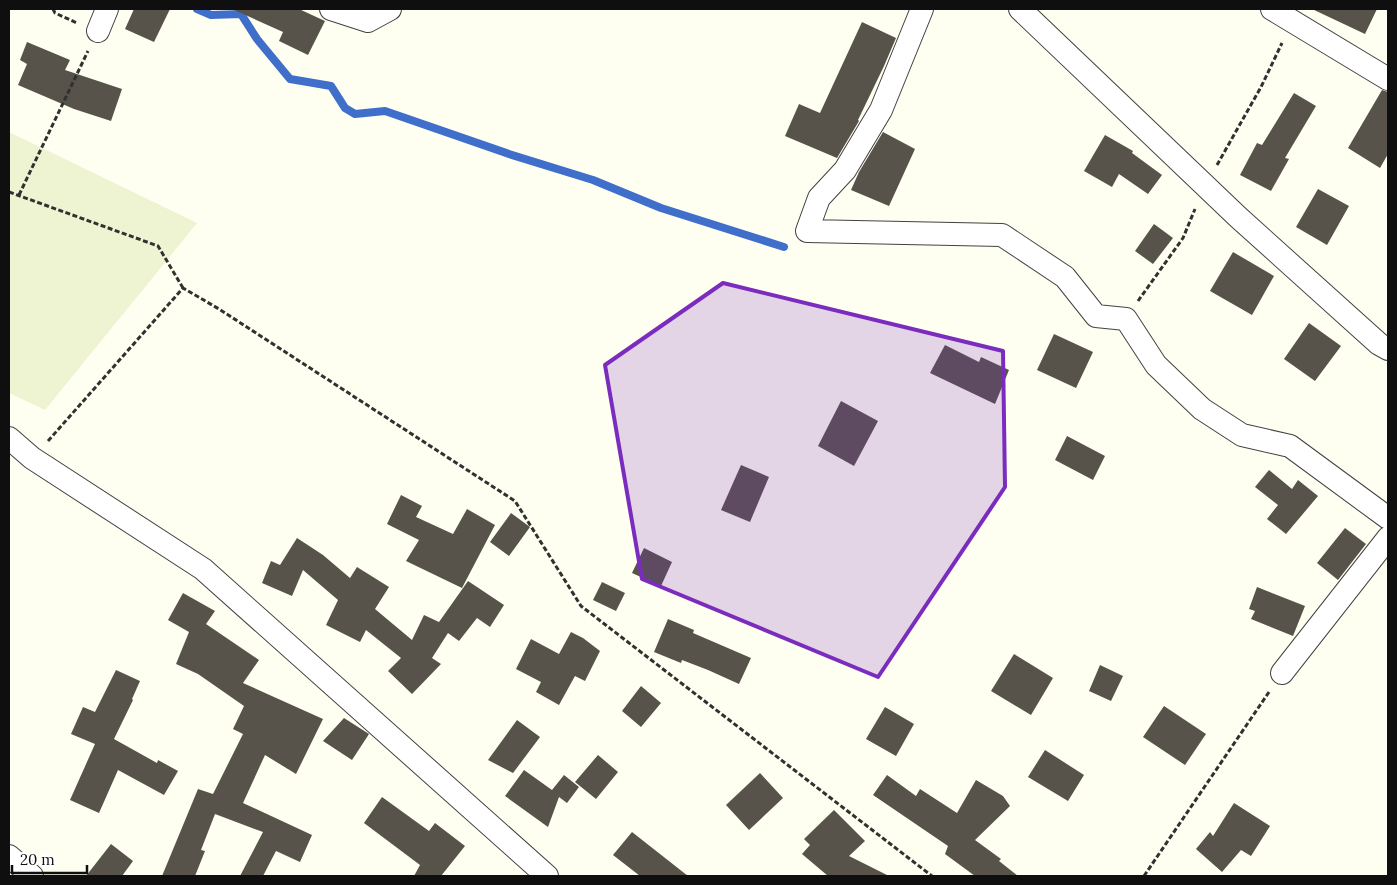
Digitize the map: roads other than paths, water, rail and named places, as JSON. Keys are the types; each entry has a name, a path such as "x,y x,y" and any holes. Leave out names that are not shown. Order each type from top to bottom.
{"street":[{"path":"98,31 107,9"},
{"path":"331,9 368,21 390,9"},
{"path":"922,9 881,110 845,170 819,198 807,231 1002,235 1066,277 1096,316 1126,319 1156,365 1202,409 1242,435 1290,446 1388,518"},
{"path":"1020,9 1238,217 1379,344 1388,349"},
{"path":"1272,9 1388,80"},
{"path":"9,438 32,458 202,570 547,876"},
{"path":"1282,673 1388,538"},
{"path":"9,856 32,876"}],"waterway":[{"path":"197,9 211,15 241,14 257,39 290,79 331,86 345,108 355,114 385,111 509,154 593,180 661,208 784,247"}]}
